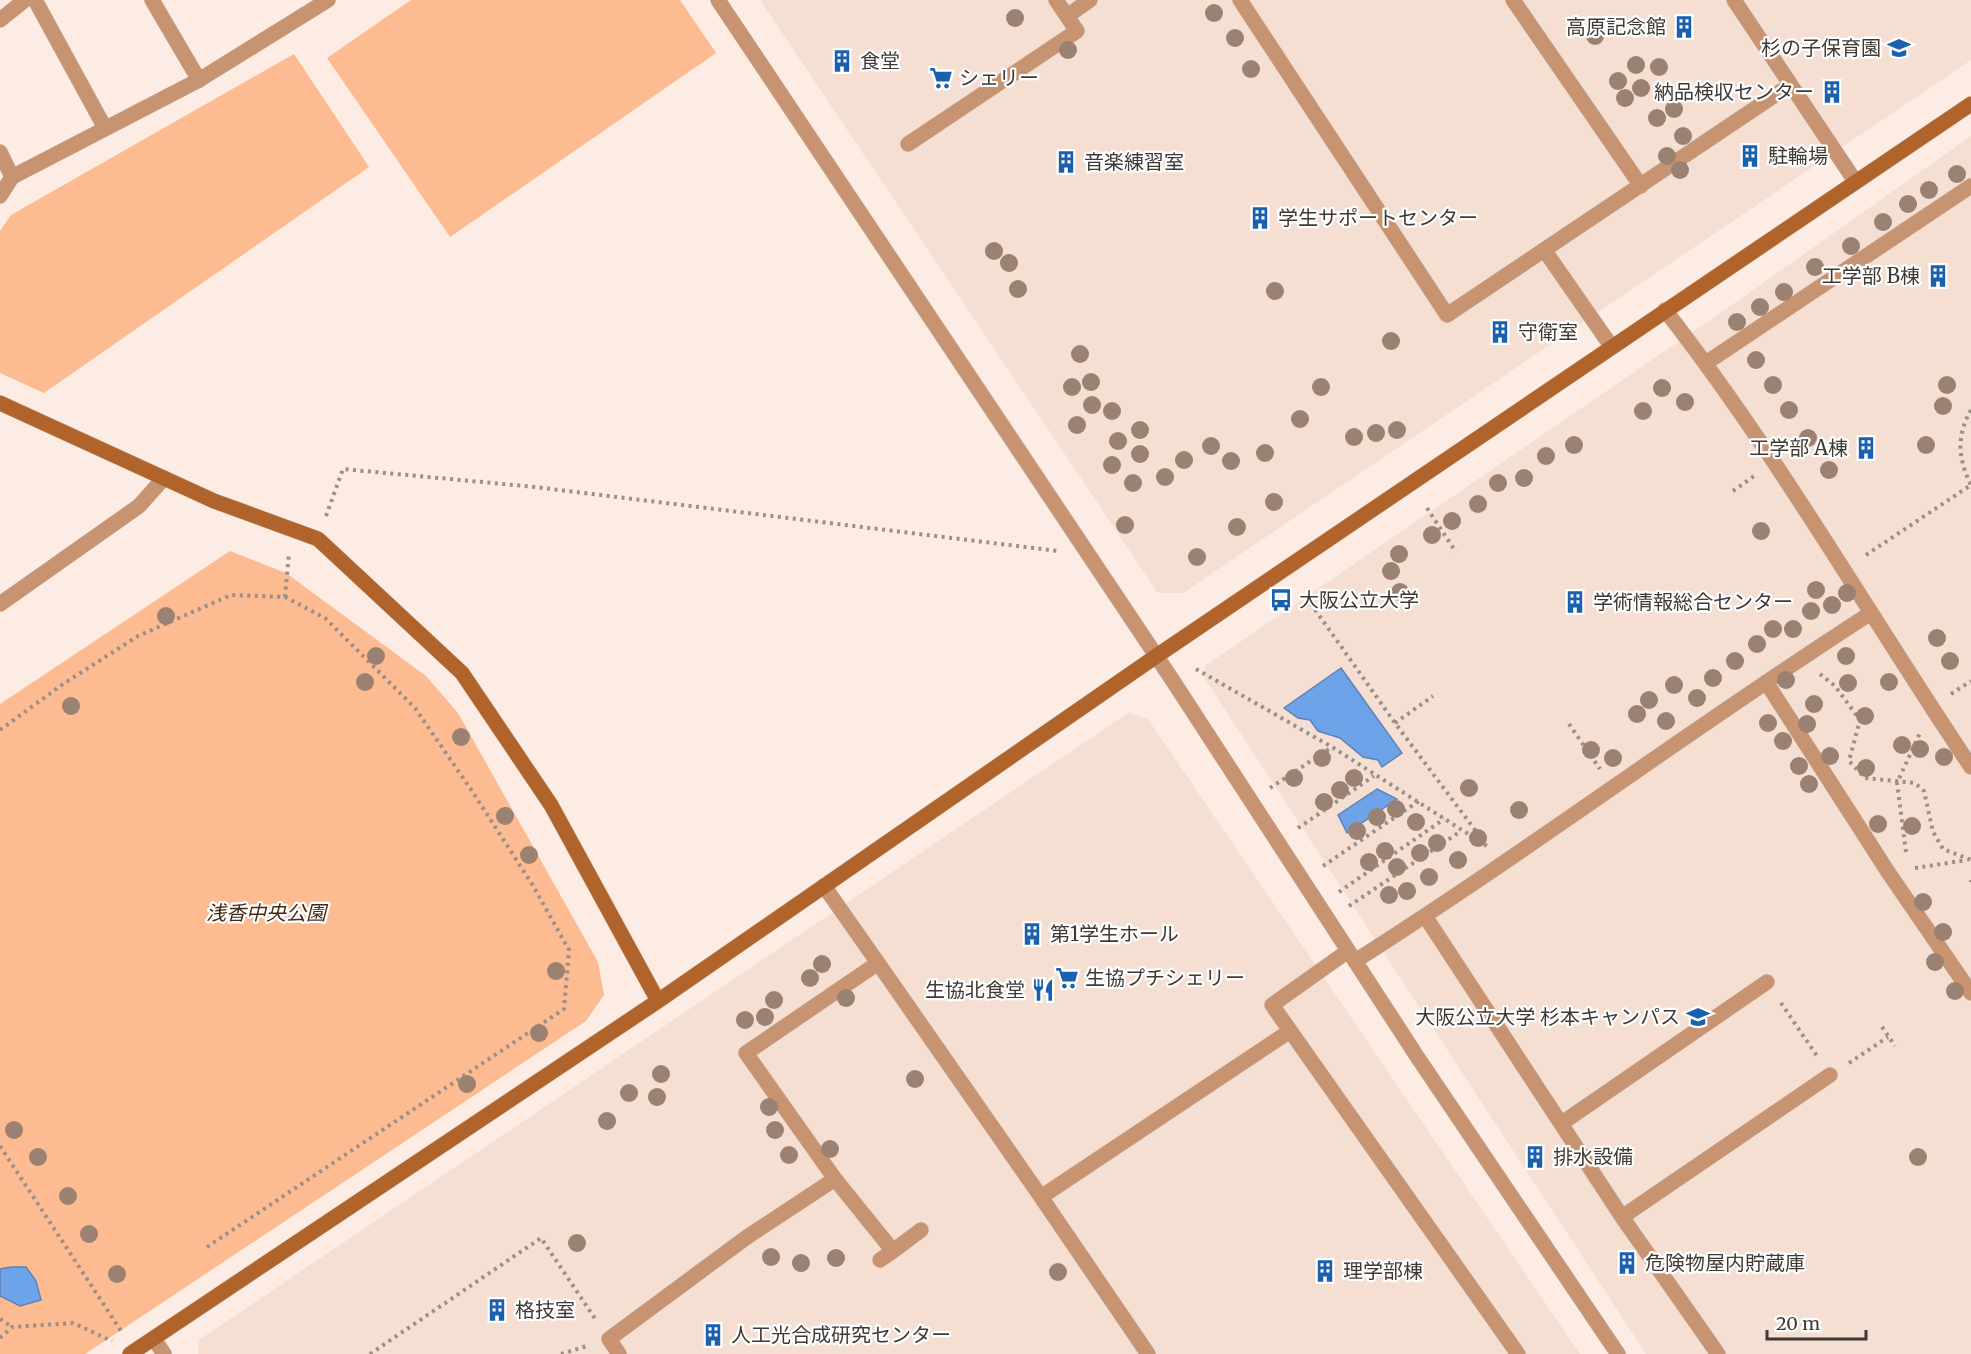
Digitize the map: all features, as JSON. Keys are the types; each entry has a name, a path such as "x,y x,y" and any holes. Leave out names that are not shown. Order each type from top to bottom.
{"street":[{"path":"0,20 12,13 25,0"},
{"path":"35,0 105,128"},
{"path":"152,0 200,80"},
{"path":"0,196 12,177 200,80 328,0"},
{"path":"718,0 1089,554 1352,956 1618,1354"},
{"path":"908,144 1077,31 1056,0"},
{"path":"1067,16 1090,0"},
{"path":"1240,0 1447,315 1790,85"},
{"path":"1513,0 1641,186"},
{"path":"1734,0 1855,181"},
{"path":"132,1353 658,1001 1155,657 1971,104"},
{"path":"0,152 12,177"},
{"path":"1706,363 1971,186"},
{"path":"1545,251 1611,346"},
{"path":"1665,310 1706,363 1971,767"},
{"path":"0,403 213,501 318,539 462,673 550,805 658,1001"},
{"path":"0,604 139,506 164,478"},
{"path":"1518,1354 1272,1005 1352,956 1425,916 1766,682 1871,613"},
{"path":"1766,682 1888,872 1971,993"},
{"path":"825,886 1148,1354"},
{"path":"1425,916 1622,1217 1718,1354"},
{"path":"878,963 746,1053 835,1179 893,1251"},
{"path":"1562,1123 1767,982"},
{"path":"1041,1197 1290,1031"},
{"path":"1622,1217 1830,1075"},
{"path":"619,1354 609,1339 747,1237 835,1179"},
{"path":"880,1260 921,1230"},
{"path":"154,1339 164,1354"}],"path":[{"path":"1866,555 1971,485 1961,465 1959,444 1963,423 1971,410"},
{"path":"318,539 343,469 535,487 1089,554"},
{"path":"1427,508 1456,552"},
{"path":"285,597 292,528"},
{"path":"1196,669 1332,747 1486,846 1304,594"},
{"path":"0,730 63,684 138,636 231,595 285,597 325,618 415,708 532,884 569,950 564,1009 204,1249"},
{"path":"1794,663 1817,671 1835,686 1860,720 1849,761 1856,771 1865,778 1915,783 1924,791 1933,832 1943,849 1969,860"},
{"path":"1950,694 1971,681"},
{"path":"1395,723 1433,696"},
{"path":"1908,869 1897,783 1931,708"},
{"path":"1569,724 1601,770"},
{"path":"1269,789 1332,747"},
{"path":"1296,829 1374,776"},
{"path":"1322,867 1419,801"},
{"path":"1339,892 1444,819"},
{"path":"1349,906 1461,831"},
{"path":"1888,872 1969,860"},
{"path":"1767,982 1830,1075 1888,1037"},
{"path":"1882,1027 1895,1046"},
{"path":"0,1146 132,1353"},
{"path":"370,1354 541,1238 609,1339"},
{"path":"0,1319 12,1327 74,1323 132,1353"},
{"path":"0,1338 12,1327"}],"shaded area":[{"path":"760,0 1971,0 1971,60 1183,593 1158,593"},
{"name":"大阪公立大学 杉本キャンパス","path":"1971,136 1971,1354 1646,1354 1205,679 1205,666 1719,314"},
{"name":"大阪公立大学 杉本キャンパス","path":"1128,713 1148,719 1580,1354 198,1354 199,1340"}],"green space":[{"path":"411,0 680,0 716,53 450,237 327,58"},
{"path":"294,54 369,167 44,393 0,373 0,231 11,215"},
{"name":"浅香中央公園","path":"230,551 286,573 426,676 458,713 598,962 604,995 586,1021 85,1354 0,1354 0,704"}],"water":[{"path":"1341,668 1402,753 1382,767 1378,760 1363,757 1340,738 1318,731 1310,720 1298,718 1284,708"},
{"path":"1377,789 1397,799 1347,833 1338,815"},
{"path":"26,1267 36,1281 41,1300 20,1306 0,1296 0,1269"}],"place":[{"name":"高原記念館","path":"1684,27"},
{"name":"杉の子保育園","path":"1899,48"},
{"name":"食堂","path":"842,61"},
{"name":"シェリー","path":"941,78"},
{"name":"納品検収センター","path":"1832,92"},
{"name":"駐輪場","path":"1750,156"},
{"name":"音楽練習室","path":"1066,162"},
{"name":"学生サポートセンター","path":"1260,218"},
{"name":"工学部 B棟","path":"1938,276"},
{"name":"守衛室","path":"1500,332"},
{"name":"工学部 A棟","path":"1866,448"},
{"name":"大阪公立大学","path":"1281,600"},
{"name":"学術情報総合センター","path":"1575,602"},
{"name":"第1学生ホール","path":"1032,934"},
{"name":"生協プチシェリー","path":"1067,978"},
{"name":"生協北食堂","path":"1043,990"},
{"name":"大阪公立大学 杉本キャンパス","path":"1698,1017"},
{"name":"排水設備","path":"1535,1157"},
{"name":"危険物屋内貯蔵庫","path":"1627,1263"},
{"name":"理学部棟","path":"1325,1271"},
{"name":"格技室","path":"497,1310"},
{"name":"人工光合成研究センター","path":"713,1335"}]}
